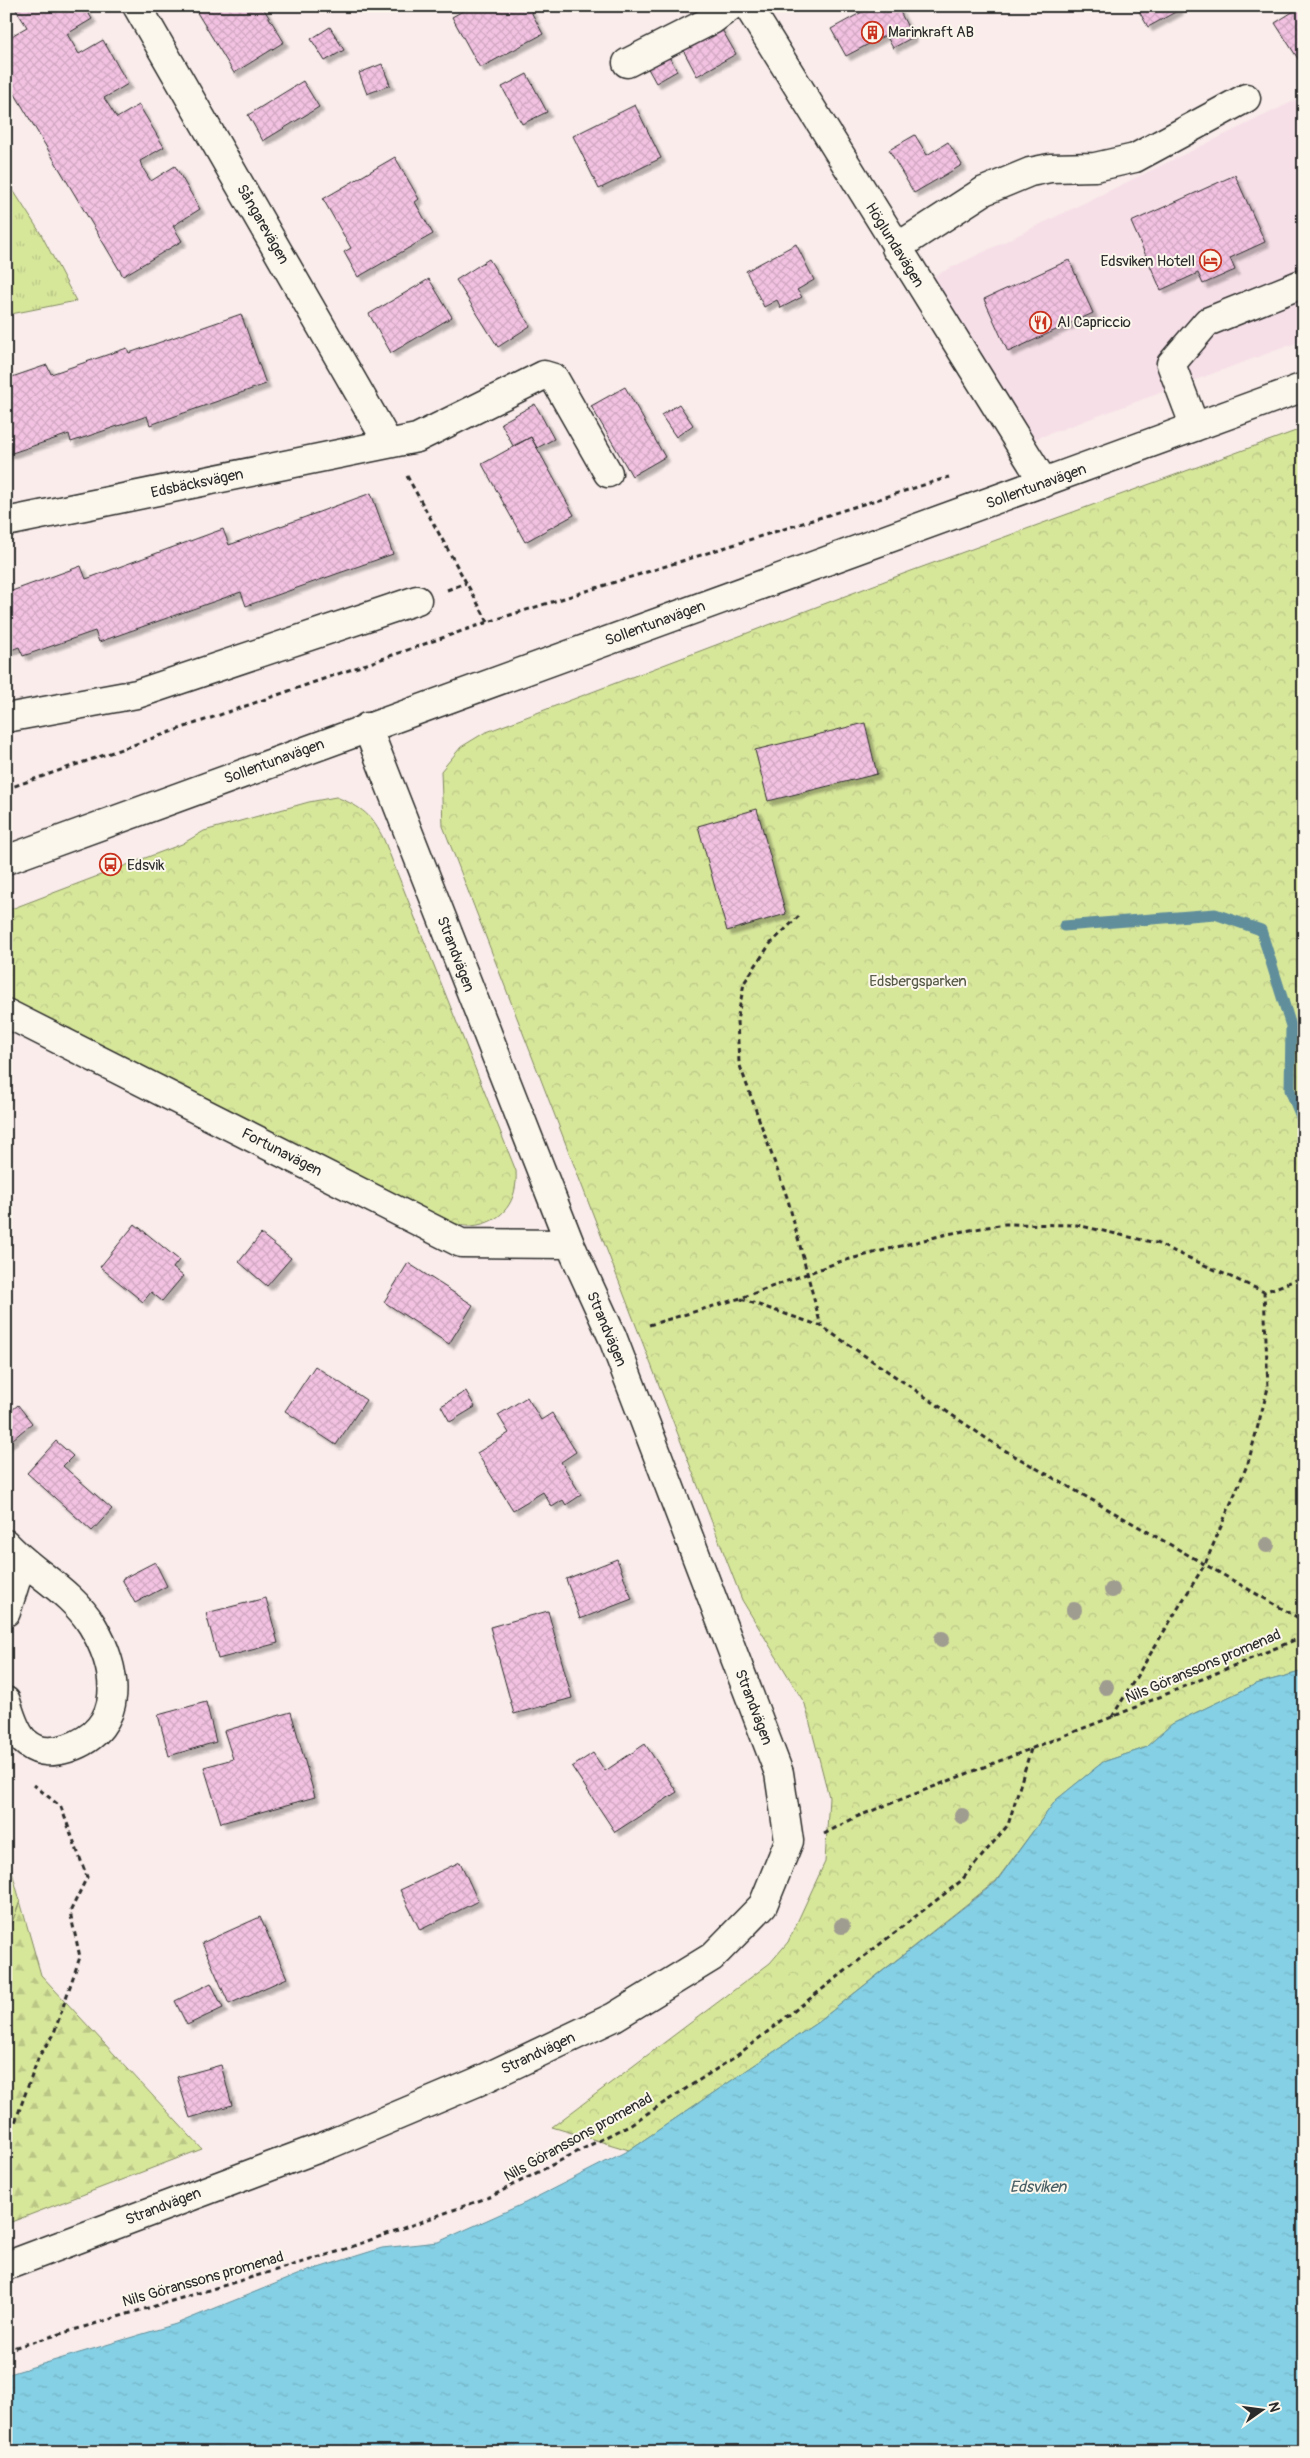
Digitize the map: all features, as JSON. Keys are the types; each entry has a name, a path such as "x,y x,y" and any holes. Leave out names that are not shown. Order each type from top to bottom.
{"street":[{"name":"Sångarevägen","path":"136,6 388,443"},
{"path":"627,63 712,20 731,6"},
{"name":"Höglundavägen","path":"748,6 896,248 1044,483"},
{"path":"896,248 984,191 1030,172 1050,168 1095,166 1135,158 1246,98"},
{"path":"1195,427 1171,364 1207,322 1304,283"},
{"name":"Edsbäcksvägen","path":"6,522 417,438 544,375 554,378 608,473"},
{"name":"Sollentunavägen","path":"6,860 1304,387"},
{"path":"6,718 138,694 417,600"},
{"name":"Strandvägen","path":"6,2266 330,2144 477,2082 614,2016 712,1956 763,1905 789,1841 779,1773 612,1336 570,1244 367,727"},
{"name":"Fortunavägen","path":"6,1012 461,1243 570,1244"},
{"path":"6,1612 14,1553"},
{"path":"6,1701 16,1727 26,1744 47,1752 76,1745 102,1726 109,1713 113,1699 109,1662 91,1624 78,1606 14,1553"}],"path":[{"path":"388,443 488,622"},
{"path":"6,789 488,622 958,474"},
{"path":"799,916 770,944 744,983 737,1021 739,1063 788,1200 821,1326"},
{"path":"649,1326 741,1298 808,1272 882,1250 995,1226 1077,1225 1156,1243 1264,1292 1304,1277"},
{"path":"1112,1717 1205,1564 1248,1463 1268,1388 1264,1292"},
{"path":"741,1298 821,1326 999,1447 1304,1621"},
{"name":"Nils Göranssons promenad","path":"819,1837 856,1817 1112,1717 1304,1636"},
{"name":"Nils Göranssons promenad","path":"6,2350 337,2252 492,2196 631,2124 735,2057 961,1881 1008,1825 1031,1749"},
{"path":"6,2137 14,2125 39,2056 54,2036 80,1957 70,1912 87,1877 61,1807 32,1784"}],"shaded area":[{"path":"1296,100 1304,114 1304,340 1027,442 928,279"}],"green space":[{"path":"6,179 41,234 76,301 6,315"},
{"name":"Edsbergsparken","path":"1304,428 1304,1671 1256,1684 1172,1724 1145,1748 1103,1762 1056,1800 996,1881 818,2022 629,2150 552,2127 770,1963 788,1942 825,1862 829,1797 805,1704 742,1600 443,826 441,771 461,747 484,733 903,574"},
{"path":"336,797 353,804 365,813 375,824 384,840 516,1171 514,1192 506,1209 492,1220 482,1224 465,1226 444,1220 6,999 6,911 182,844 204,831 309,802"},
{"path":"6,1850 20,1901 6,1938"},
{"path":"20,1901 41,1975 202,2149 6,2224 6,1938"}],"water":[{"name":"Edsviken","path":"1304,1671 1304,2452 6,2452 6,2375 176,2324 302,2273 382,2248 438,2242 525,2203 629,2150 818,2022 996,1882 1056,1800 1103,1762 1145,1748 1172,1724 1256,1684"}],"building":[{"path":"23,6 51,6 54,12 63,6 84,6 92,19 67,34 79,54 103,40 128,84 104,98 117,118 139,105 164,147 140,161 142,167 151,181 175,166 200,209 173,226 182,241 123,276 6,79 6,39 27,27 16,10"},
{"path":"193,6 262,6 284,42 234,73"},
{"path":"472,6 528,6 543,34 480,68 452,17"},
{"name":"Marinkraft AB","path":"873,6 897,6 913,37 893,48 886,35 846,56 831,29"},
{"path":"1136,6 1177,6 1179,10 1148,27"},
{"path":"1304,6 1304,68 1275,23"},
{"path":"720,26 736,54 697,76 682,48"},
{"path":"330,27 344,50 325,61 311,39"},
{"path":"667,53 677,71 656,83 646,65"},
{"path":"382,64 390,85 367,94 359,73"},
{"path":"527,74 547,112 522,124 502,87"},
{"path":"303,81 319,107 263,141 248,115"},
{"path":"635,105 661,158 599,189 573,136"},
{"path":"915,135 927,155 948,142 962,165 914,193 889,150"},
{"path":"395,157 419,199 415,202 433,234 358,277 344,252 351,248 323,199"},
{"path":"1235,175 1265,242 1230,258 1235,270 1203,284 1198,273 1161,290 1131,222"},
{"path":"796,244 814,280 797,290 802,297 781,308 777,300 764,307 746,271"},
{"path":"489,259 530,326 498,347 456,280"},
{"path":"1069,260 1093,313 1008,352 984,299"},
{"path":"429,279 452,317 391,353 369,314"},
{"path":"241,314 266,384 150,425 147,416 71,442 69,434 6,455 6,379 47,365 51,374 127,348 129,353"},
{"path":"625,387 665,457 632,476 591,406"},
{"path":"535,404 554,439 537,448 531,437 513,446 501,423"},
{"path":"679,404 693,425 676,437 661,415"},
{"path":"531,437 574,515 525,542 482,464"},
{"path":"371,493 393,554 246,606 241,592 99,642 95,631 23,656 19,647 6,652 6,586 9,592 81,566 86,579 223,529 229,545"},
{"path":"865,723 877,774 768,801 755,750"},
{"path":"757,809 786,914 727,931 698,826"},
{"path":"135,1224 179,1260 173,1268 183,1276 162,1301 151,1292 143,1302 100,1267"},
{"path":"261,1234 291,1258 267,1286 239,1262"},
{"path":"408,1263 473,1305 449,1344 384,1302"},
{"path":"315,1366 366,1400 336,1445 285,1411"},
{"path":"466,1391 475,1407 450,1422 441,1406"},
{"path":"527,1397 541,1420 552,1413 576,1452 561,1462 581,1495 566,1505 563,1500 552,1507 543,1492 513,1510 477,1453 509,1433 498,1415"},
{"path":"18,1405 32,1423 6,1445 6,1415"},
{"path":"56,1441 73,1456 63,1466 112,1509 92,1531 27,1473"},
{"path":"617,1559 632,1599 580,1619 566,1579"},
{"path":"155,1562 167,1586 135,1603 122,1579"},
{"path":"266,1598 278,1643 218,1659 206,1613"},
{"path":"548,1611 572,1698 514,1714 490,1627"},
{"path":"206,1702 216,1742 169,1756 158,1715"},
{"path":"291,1712 315,1797 221,1823 204,1767 233,1759 224,1731"},
{"path":"645,1744 677,1792 615,1832 572,1767 593,1753 605,1771"},
{"path":"460,1862 478,1901 420,1930 400,1890"},
{"path":"260,1917 287,1978 229,2004 202,1943"},
{"path":"211,1983 223,2008 187,2025 175,2001"},
{"path":"221,2065 232,2105 190,2118 177,2077"}],"waterway":[{"path":"1064,926 1215,914 1261,930 1291,1026 1290,1090 1304,1124"}],"place":[{"name":"Marinkraft AB","path":"872,32"},
{"name":"Edsviken Hotell","path":"1211,261"},
{"name":"Al Capriccio","path":"1041,322"},
{"name":"Edsvik","path":"111,865"}]}
